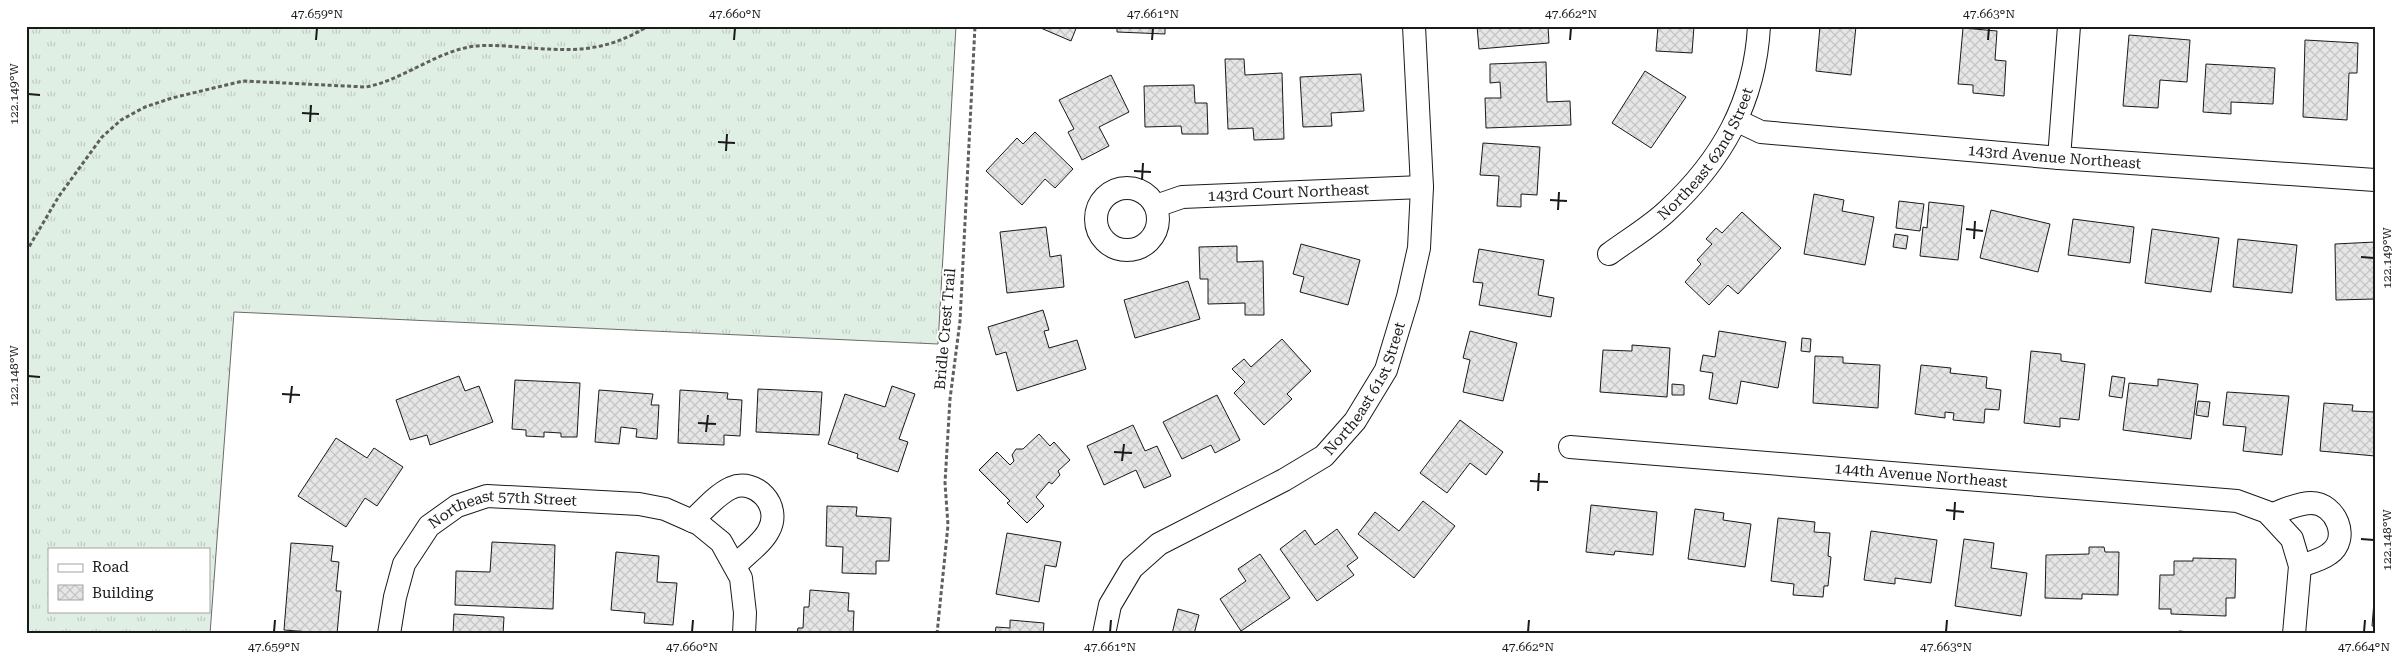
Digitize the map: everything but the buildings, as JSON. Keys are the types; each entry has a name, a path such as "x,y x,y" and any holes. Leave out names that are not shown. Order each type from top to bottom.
{"street":[{"name":"Northeast 61st Street","path":"1104,634 1110,605 1132,568 1159,544 1284,480 1324,456 1355,421 1386,370 1408,297 1419,248 1422,187 1414,26"},
{"name":"Northeast 62nd Street","path":"1609,254 1666,212 1709,166 1738,121 1758,56 1759,26"},
{"path":"2059,158 2069,26"},
{"name":"143rd Avenue Northeast","path":"1738,121 1761,132 2059,158 2375,180"},
{"name":"143rd Court Northeast","path":"1156,206 1182,197 1422,187"},
{"name":"144th Avenue Northeast","path":"1570,447 2237,501 2267,512 2292,539 2300,566"},
{"path":"692,521 723,492 733,487 754,488 762,493 772,508 772,525 768,532 735,566 741,578 746,613 744,634"},
{"name":"Northeast 57th Street","path":"389,634 404,564 429,526 457,506 487,496 639,504 665,509 692,521 721,542 735,566"},
{"path":"2270,516 2310,503 2326,507 2335,517 2339,529 2335,547 2329,554 2300,566 2294,634"}],"path":[{"path":"26,252 59,196 102,137 121,120 145,107 172,98 243,81 366,87 379,84 468,47 485,45 572,51 593,49 620,42 648,26"},
{"name":"Bridle Crest Trail","path":"937,634 948,525 945,483 950,400 960,321 975,26"}],"green space":[{"path":"26,26 956,26 938,344 234,312 210,634 26,634"}]}
